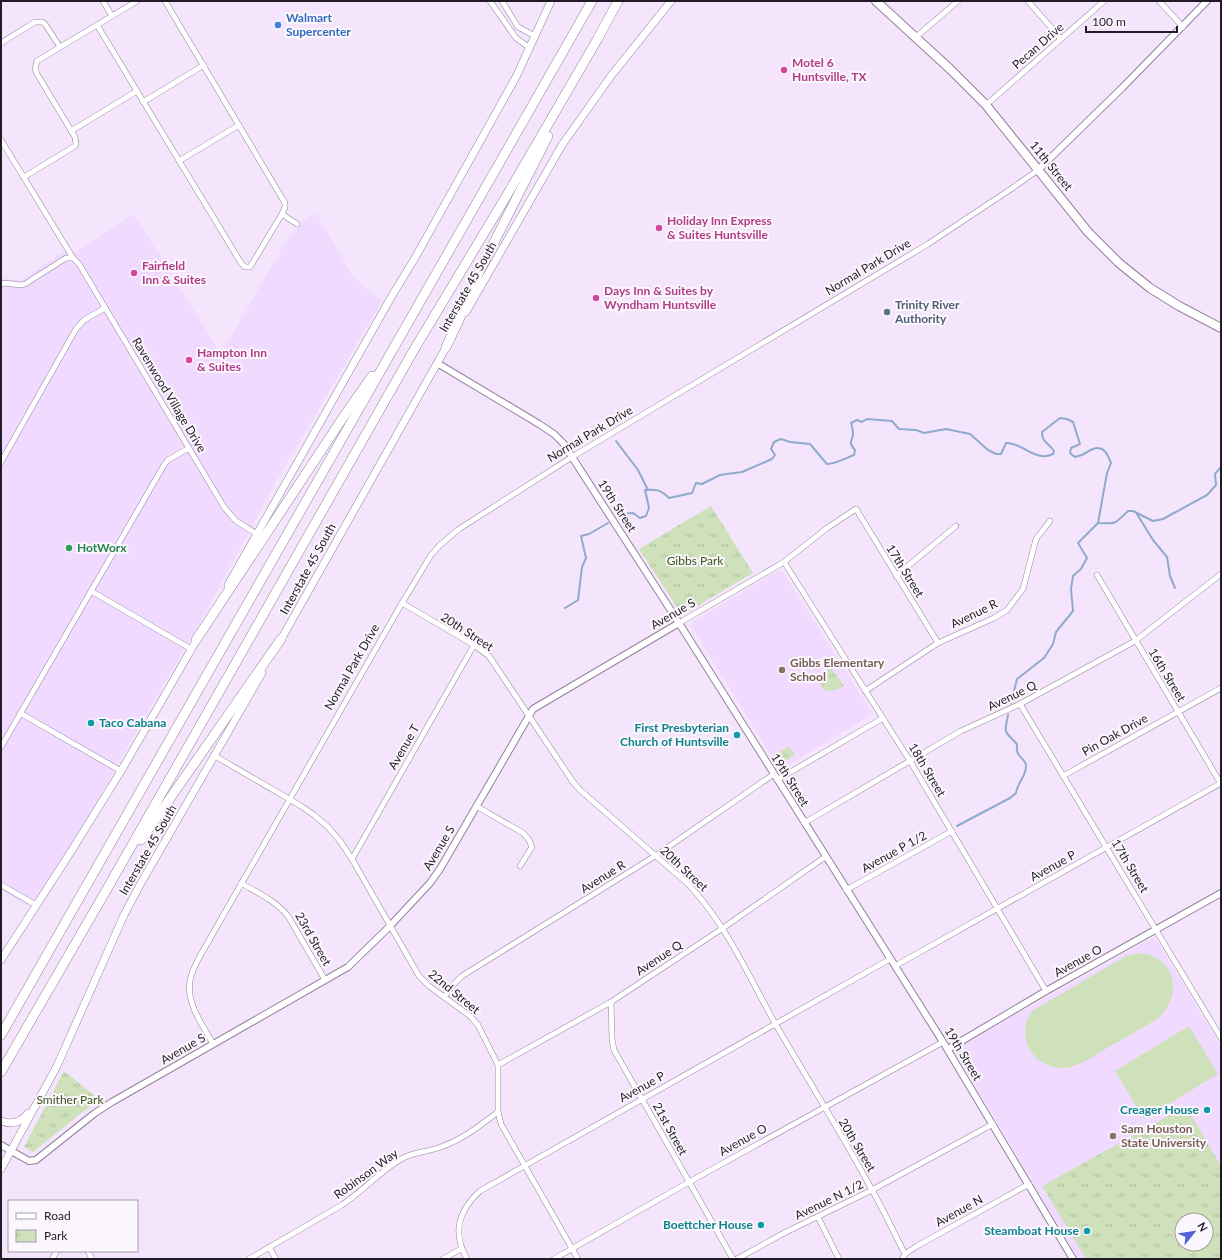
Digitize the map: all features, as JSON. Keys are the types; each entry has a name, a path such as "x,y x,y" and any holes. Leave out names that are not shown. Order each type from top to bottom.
{"highway":[{"path":"1,1035 592,1"},
{"path":"1,1072 411,355 507,194 597,40 618,1"},
{"path":"446,347 460,320 479,272 597,40"},
{"path":"196,640 346,413 402,335"},
{"path":"107,888 281,639"}],"main road":[{"path":"1,960 121,771 257,534 516,77 551,1"},
{"name":"Interstate 45 South","path":"1,1169 57,1066 124,915 141,883 215,756 446,347 562,145 611,76 671,1"},
{"name":"11th Street","path":"876,1 916,37 986,105 1088,232 1119,263 1150,288 1178,306 1221,328"},
{"path":"1,1121 14,1124 20,1121 26,1117 41,1096"}],"street":[{"path":"103,1 112,16"},
{"path":"24,178 75,146 76,140 35,69 37,61 137,1"},
{"path":"97,25 241,263 245,267 250,267 282,214 285,207 283,198 165,1"},
{"path":"490,1 516,38 530,48"},
{"path":"502,1 518,27 535,36"},
{"path":"916,37 958,1"},
{"path":"1028,1 1061,39"},
{"name":"Pecan Drive","path":"986,105 1104,1"},
{"path":"1159,1 1183,27"},
{"name":"Normal Park Drive","path":"214,1044 193,1007 190,996 189,982 192,971 402,603 431,555 448,537 458,529 572,457 913,253 1012,189 1038,170 1183,27 1207,1"},
{"path":"1,43 35,22 38,22 45,24 60,47"},
{"path":"143,102 204,66"},
{"path":"71,131 137,91"},
{"path":"179,161 239,125"},
{"name":"Ravenwood Village Drive","path":"1,140 73,258 80,264 229,514 236,521 257,534"},
{"path":"282,214 297,224"},
{"path":"1,284 7,283 20,286 66,258 73,258"},
{"path":"1,462 76,329 84,320 105,308"},
{"name":"19th Street","path":"437,363 546,428 562,443 572,457 679,623 825,857 948,1049 1073,1259"},
{"path":"1,747 164,465 168,460 189,448"},
{"name":"Avenue S","path":"1,1145 29,1161 36,1160 95,1113 348,967 389,927 430,883 440,869 533,709 784,562 826,528 856,509"},
{"name":"17th Street","path":"856,509 938,643"},
{"name":"Avenue R","path":"865,691 938,643 994,618 1007,610 1023,589 1036,540 1050,521"},
{"path":"896,576 956,526"},
{"name":"18th Street","path":"784,562 910,761 1046,991"},
{"name":"Avenue Q","path":"804,823 961,731 1020,704 1135,641 1221,574"},
{"name":"16th Street","path":"1097,575 1221,784"},
{"path":"91,591 191,649"},
{"name":"20th Street","path":"402,603 474,645 489,656 573,782 696,892 723,928 775,1023 872,1190 904,1257"},
{"name":"Avenue T","path":"352,859 474,645"},
{"name":"Pin Oak Drive","path":"1063,776 1221,688"},
{"name":"17th Street","path":"1020,704 1221,1038"},
{"path":"20,713 121,771"},
{"path":"777,780 883,718"},
{"name":"22nd Street","path":"215,756 289,799 314,815 328,827 352,859 389,927 419,976 429,986 470,1016 478,1025 498,1065 498,1112 501,1124 578,1259"},
{"name":"Avenue R","path":"444,997 455,982 462,976 655,856 774,774"},
{"name":"Avenue P","path":"895,966 1221,784"},
{"path":"476,806 523,833 529,840 532,847 520,866"},
{"name":"Avenue P 1/2","path":"846,890 952,831"},
{"name":"Avenue Q","path":"498,1065 611,1002 723,928 825,857"},
{"name":"23rd Street","path":"242,883 283,910 288,916 325,980"},
{"path":"1,885 36,905"},
{"name":"Avenue O","path":"948,1049 1046,991 1221,893"},
{"name":"Avenue P","path":"461,1249 458,1228 463,1211 470,1200 480,1191 890,959"},
{"name":"21st Street","path":"611,1002 612,1039 614,1050 733,1259"},
{"name":"Avenue O","path":"554,1259 823,1107 943,1042"},
{"name":"Robinson Way","path":"249,1259 342,1205 403,1158 414,1153 454,1142 474,1131 498,1112"},
{"name":"Avenue N 1/2","path":"737,1259 784,1233 872,1190 993,1124"},
{"name":"Avenue N","path":"904,1257 917,1246 1029,1184"},
{"path":"818,1217 839,1259"},
{"path":"269,1248 276,1259"},
{"path":"443,1259 461,1249 467,1259"}],"shaded area":[{"path":"316,213 353,276 382,301 273,487 195,632 134,735 37,912 1,890 1,280 5,278 19,281 66,250 75,252 134,214 221,354 285,243 302,222"},
{"name":"Gibbs Elementary School","path":"778,571 783,572 873,714 780,770 691,626 692,622"},
{"name":"Sam Houston State University","path":"1153,938 1156,939 1221,1047 1221,1259 1079,1259 955,1052 958,1047"}],"green space":[{"name":"Gibbs Park","path":"711,506 753,573 682,615 639,549"},
{"path":"831,668 844,686 836,690 825,691 817,678"},
{"path":"789,746 795,755 778,765 773,756"},
{"path":"1139,953 1147,954 1161,961 1170,973 1173,988 1172,996 1160,1017 1126,1038 1071,1067 1054,1067 1040,1061 1029,1049 1025,1034 1027,1020 1032,1011 1126,956"},
{"path":"1189,1026 1218,1074 1144,1119 1115,1071"},
{"name":"Smither Park","path":"64,1071 99,1099 33,1152 24,1147"},
{"path":"1186,1106 1221,1166 1221,1259 1086,1259 1042,1186"}],"waterway":[{"path":"622,514 633,513 640,518 646,516 649,508 645,490 658,491 664,493 669,498 692,493 696,483 702,484 720,475 742,472 772,459 775,455 771,449 774,442 781,439 790,442 810,444 827,464 840,461 854,455 855,450 851,444 853,434 851,423 857,420 862,422 867,419 892,421 899,429 916,430 924,433 946,429 970,434 988,450 996,454 1001,454 1006,443 1018,446 1041,456 1053,454 1054,451 1044,441 1042,432 1060,418 1067,419 1073,422 1080,444 1071,448 1070,453 1075,457 1093,449 1100,448 1107,454 1111,463 1107,473 1098,523 1115,522 1128,511 1133,511 1153,521 1163,519 1207,495 1216,485 1215,474 1221,467"},
{"path":"616,441 638,470 648,490"},
{"path":"1137,514 1153,540 1167,557 1170,576 1175,588"},
{"path":"565,608 578,600 582,567 586,558 581,536 589,534 608,523"},
{"path":"1011,703 1017,679 1044,658 1053,644 1056,632 1073,611 1071,589 1073,576 1081,569 1087,558 1078,543 1098,523"},
{"path":"957,826 1010,798 1016,793 1025,773 1026,763 1019,755 1017,744 1006,732 1008,715"}],"place":[{"name":"Walmart Supercenter","path":"278,25"},
{"name":"Motel 6 Huntsville, TX","path":"784,70"},
{"name":"Holiday Inn Express & Suites Huntsville","path":"659,228"},
{"name":"Fairfield Inn & Suites","path":"134,273"},
{"name":"Days Inn & Suites by Wyndham Huntsville","path":"596,298"},
{"name":"Trinity River Authority","path":"887,312"},
{"name":"Hampton Inn & Suites","path":"189,360"},
{"name":"HotWorx","path":"69,548"},
{"name":"Gibbs Elementary School","path":"782,670"},
{"name":"Taco Cabana","path":"91,723"},
{"name":"First Presbyterian Church of Huntsville","path":"737,735"},
{"name":"Creager House","path":"1207,1110"},
{"name":"Sam Houston State University","path":"1113,1136"},
{"name":"Boettcher House","path":"761,1225"},
{"name":"Steamboat House","path":"1087,1231"}]}
